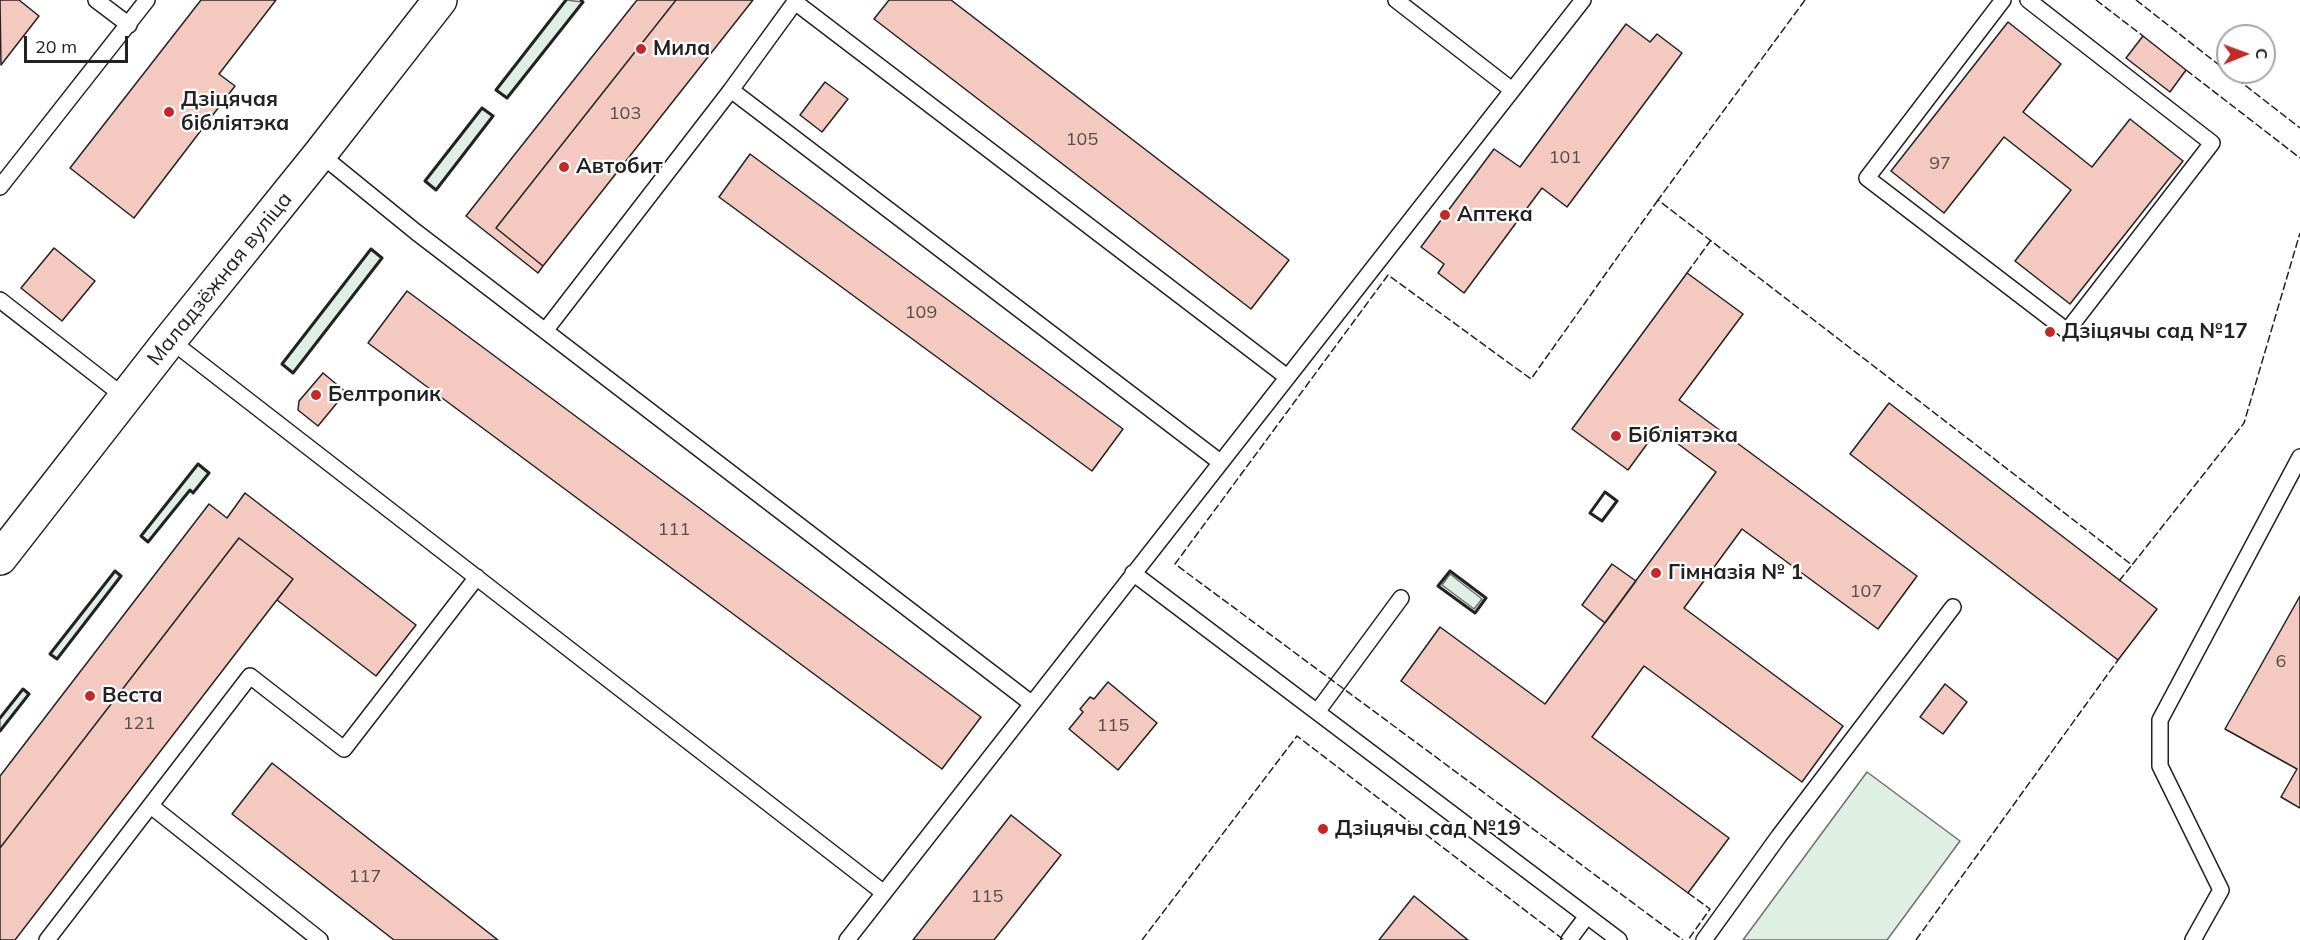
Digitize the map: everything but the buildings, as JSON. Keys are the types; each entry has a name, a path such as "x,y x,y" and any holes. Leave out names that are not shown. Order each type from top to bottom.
{"main road":[{"name":"Маладзёжная вуліца","path":"0,558 440,0"}],"lane":[{"path":"96,0 129,25"},
{"path":"0,187 147,0"},
{"path":"1396,0 1512,90"},
{"path":"847,940 1583,0"},
{"path":"2003,0 1868,178 2067,331 2212,143 2028,0"},
{"path":"545,331 731,90 796,1 1287,377"},
{"path":"731,90 1220,462"},
{"path":"320,154 416,232 1031,703"},
{"path":"0,300 126,398"},
{"path":"170,340 884,892"},
{"path":"2193,940 2221,890 2160,766 2160,720 2300,457"},
{"path":"1133,573 1619,940"},
{"path":"47,940 250,676 344,749 477,577"},
{"path":"1317,712 1401,598"},
{"path":"1704,940 1779,836 1953,607"},
{"path":"151,806 320,940"},
{"path":"1569,940 1587,916"}],"green space":[{"path":"566,0 583,2 507,98 496,90"},
{"path":"482,108 493,116 436,190 425,181"},
{"path":"371,249 382,258 293,373 282,364"},
{"path":"198,464 209,473 193,493 190,490 148,542 141,536"},
{"path":"115,571 121,576 57,659 50,654"},
{"path":"1450,574 1482,599 1474,609 1442,585"},
{"path":"23,689 29,694 0,731 0,718"},
{"path":"1867,772 1960,841 1887,940 1743,940"}],"fence":[{"path":"1805,0 1658,200 2132,565 2244,423 2300,233"},
{"path":"2096,0 2143,36"},
{"path":"2136,0 2216,63"},
{"path":"2186,70 2300,158"},
{"path":"2243,84 2300,128"},
{"path":"1658,200 1531,379 1388,275 1175,564 1683,940"},
{"path":"1687,273 1711,240"},
{"path":"2119,581 2132,565"},
{"path":"1916,940 2118,660"},
{"path":"1142,940 1297,736 1564,940"},
{"path":"1688,893 1710,909 1688,940"}],"wall":[{"path":"566,0 496,90 507,98 583,2 581,0"},
{"path":"482,108 493,116 436,190 425,181 482,108"},
{"path":"371,249 382,258 293,373 282,364 371,249"},
{"path":"198,464 209,473 193,493 190,490 148,542 141,536 198,464"},
{"path":"1605,492 1617,501 1602,521 1590,513 1605,492"},
{"path":"115,571 121,576 57,659 50,654 115,571"},
{"path":"1450,571 1486,598 1475,613 1438,586 1450,571"},
{"path":"0,718 23,689 29,694 0,731"}],"place":[{"name":"Мила","path":"641,49"},
{"name":"Дзіцячая бібліятэка","path":"169,112"},
{"name":"Автобит","path":"564,167"},
{"name":"Аптека","path":"1445,215"},
{"name":"Дзіцячы сад №17","path":"2050,332"},
{"name":"Белтропик","path":"316,395"},
{"name":"Бібліятэка","path":"1616,436"},
{"name":"Гімназія № 1","path":"1656,573"},
{"name":"Веста","path":"90,696"},
{"name":"Дзіцячы сад №19","path":"1323,829"}]}
